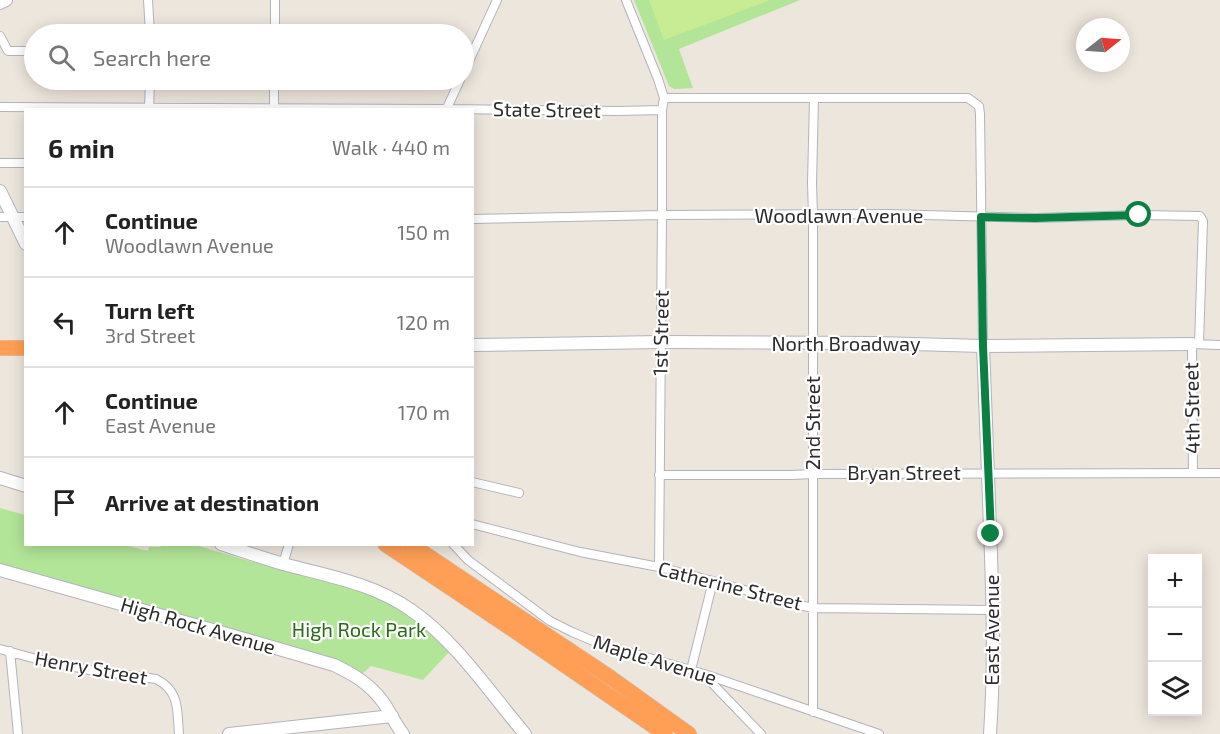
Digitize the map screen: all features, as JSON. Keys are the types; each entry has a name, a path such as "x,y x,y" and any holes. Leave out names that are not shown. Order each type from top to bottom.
{"highway":[{"path":"0,348 24,348"},
{"path":"389,546 664,734"},
{"path":"413,546 611,678 689,734"}],"street":[{"path":"0,3 6,0"},
{"path":"148,0 149,24"},
{"path":"275,0 275,24"},
{"path":"474,41 497,0"},
{"path":"626,0 664,98 968,98 979,106 983,346"},
{"path":"0,36 8,51 24,51"},
{"path":"149,108 150,90"},
{"path":"274,90 274,108"},
{"path":"446,108 455,90"},
{"name":"1st Street","path":"659,567 662,110 664,98"},
{"name":"2nd Street","path":"813,712 812,183 814,98"},
{"name":"State Street","path":"0,107 74,108"},
{"name":"State Street","path":"474,109 662,110"},
{"path":"0,163 24,163"},
{"path":"0,191 6,217 24,241"},
{"name":"Woodlawn Avenue","path":"474,219 888,214 1036,218 1200,216 1203,221"},
{"path":"6,217 24,217"},
{"name":"4th Street","path":"1193,472 1195,344 1203,221"},
{"name":"North Broadway","path":"474,345 661,342 983,346 1220,345"},
{"name":"East Avenue","path":"983,346 992,610 990,734"},
{"name":"Bryan Street","path":"659,475 988,472 1220,473"},
{"path":"0,478 24,485"},
{"path":"474,482 519,493"},
{"name":"Catherine Street","path":"474,525 580,552 659,567 814,608 992,610"},
{"path":"227,546 370,588 412,610 444,638 525,734"},
{"path":"284,564 288,546"},
{"name":"Maple Avenue","path":"455,546 468,560 557,625 598,643 704,674 879,734"},
{"name":"High Rock Avenue","path":"0,570 333,665 364,682 392,716 398,732"},
{"path":"691,670 713,581"},
{"name":"Henry Street","path":"0,649 40,660 149,678 164,683 172,690 176,703 179,734"},
{"path":"10,651 18,734"},
{"path":"704,674 761,734"},
{"path":"229,734 392,716"}],"green space":[{"path":"634,0 800,0 679,49 693,88 674,89 669,86"},
{"path":"649,0 768,0 768,1 664,40"},
{"name":"High Rock Park","path":"0,508 24,515 24,546 129,546 148,551 149,547 198,546 355,589 380,598 406,613 429,630 450,651 423,680 371,666 362,674 336,660 0,565"}],"route":[{"path":"991,534 983,346 981,217 1139,215"}]}
